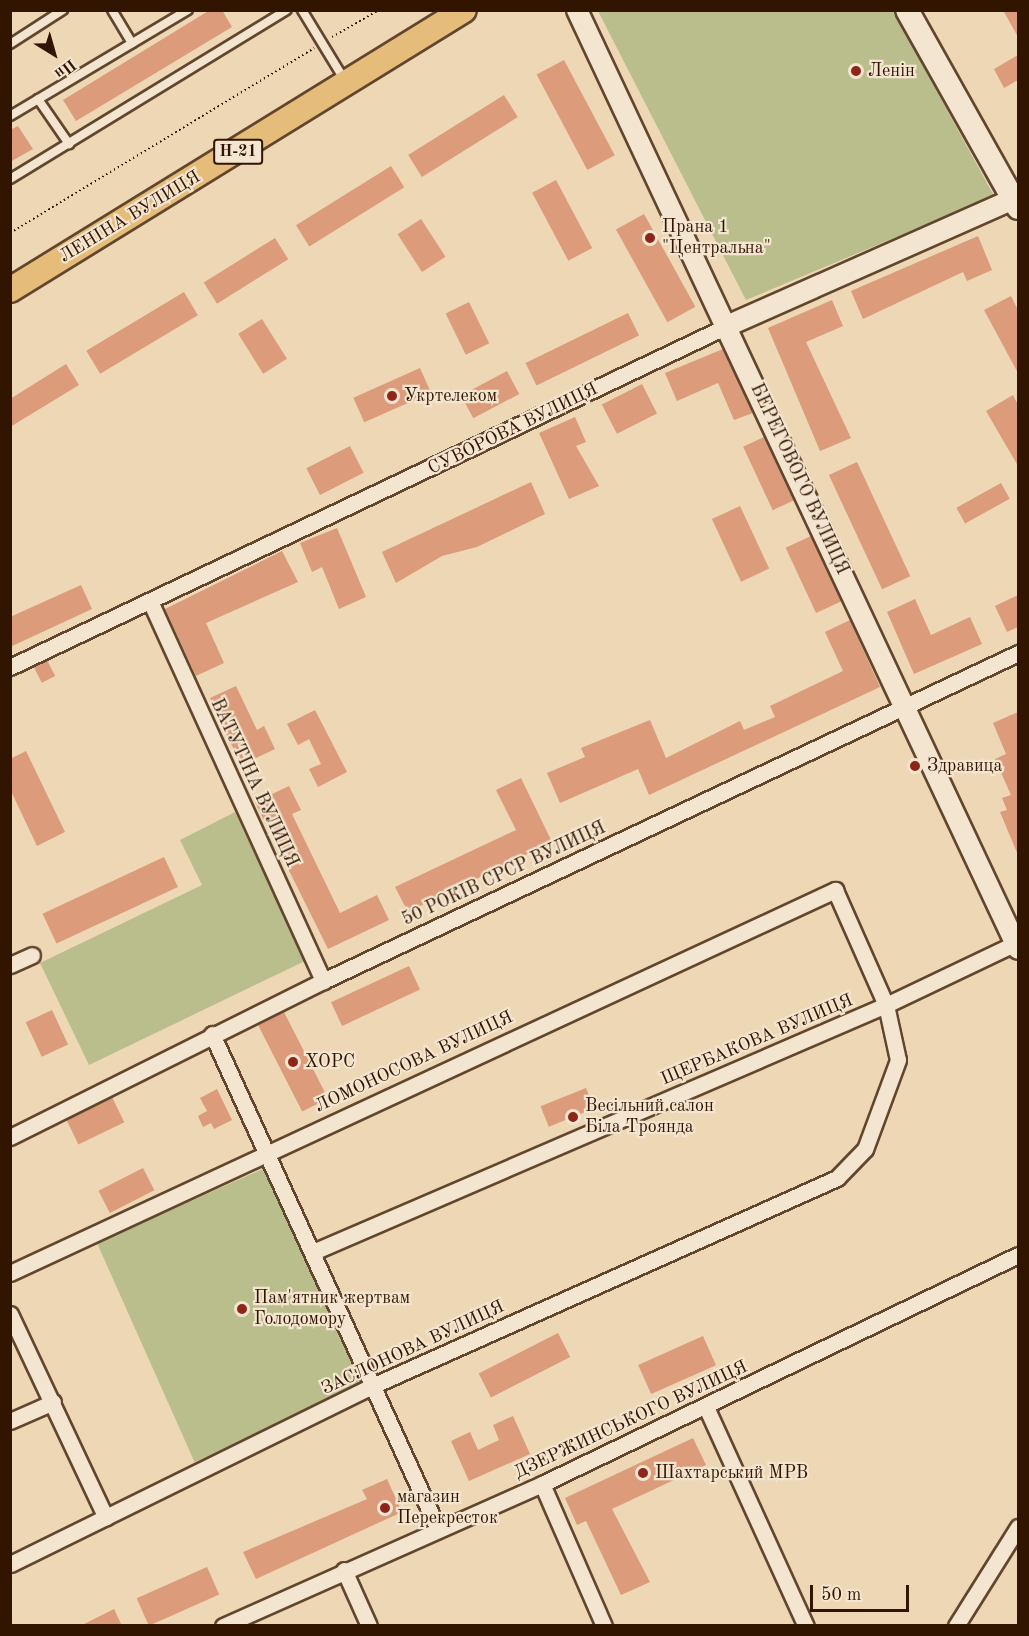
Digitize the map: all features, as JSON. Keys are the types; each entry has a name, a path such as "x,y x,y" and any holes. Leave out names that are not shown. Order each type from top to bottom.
{"main road":[{"name":"ЛЕНІНА ВУЛИЦЯ","path":"10,290 348,85 464,10"},
{"path":"907,10 1017,202"}],"street":[{"name":"БЕРЕГОВОГО ВУЛИЦЯ","path":"577,10 1017,946"},
{"name":"СУВОРОВА ВУЛИЦЯ","path":"10,668 727,326 1017,202"},
{"name":"ВАТУТІНА ВУЛИЦЯ","path":"150,601 323,981"},
{"name":"50 РОКІВ СРСР ВУЛИЦЯ","path":"10,1137 212,1034 1018,653"},
{"name":"ЛОМОНОСОВА ВУЛИЦЯ","path":"10,1273 267,1151 835,890 886,1005"},
{"name":"ЩЕРБАКОВА ВУЛИЦЯ","path":"313,1252 886,1005 1017,946"},
{"path":"10,965 32,955"},
{"name":"ЗАСЛОНОВА ВУЛИЦЯ","path":"10,1564 372,1386 837,1178 866,1149 898,1060 886,1005"},
{"path":"212,1034 436,1527"},
{"name":"ДЗЕРЖИНСЬКОГО ВУЛИЦЯ","path":"223,1626 436,1527 542,1484 706,1407 1018,1254"},
{"path":"10,1314 106,1518"},
{"path":"10,1421 53,1402"},
{"path":"706,1407 806,1626"},
{"path":"542,1484 604,1626"},
{"path":"956,1626 1018,1527"},
{"path":"344,1570 369,1626"}],"lane":[{"path":"10,44 63,10"},
{"path":"10,116 188,10"},
{"path":"10,179 287,10"},
{"path":"302,10 348,85"},
{"path":"117,12 132,43"},
{"path":"38,99 69,144"}],"path":[{"path":"10,233 379,10"}],"green space":[{"path":"598,11 893,11 994,196 746,300"},
{"path":"235,812 305,961 89,1065 40,963 202,885 180,840"},
{"path":"265,1168 363,1387 195,1462 97,1243"}],"building":[{"path":"210,10 222,10 232,27 76,121 63,100"},
{"path":"1003,10 1018,10 1018,37"},
{"path":"1018,55 1018,80 1004,88 994,69"},
{"path":"564,60 615,155 587,170 537,75"},
{"path":"504,95 518,117 422,177 408,155"},
{"path":"18,126 33,149 10,162 10,130"},
{"path":"391,166 404,187 309,247 296,225"},
{"path":"556,180 592,248 568,261 532,193"},
{"path":"644,214 695,307 667,322 616,230"},
{"path":"421,219 446,257 422,272 398,234"},
{"path":"978,236 992,270 967,281 963,272 863,319 851,291"},
{"path":"275,238 288,259 217,304 204,283"},
{"path":"184,292 198,315 100,374 86,351"},
{"path":"1011,296 1018,310 1018,373 984,310"},
{"path":"832,300 843,326 806,342 851,438 820,451 768,328"},
{"path":"469,302 489,343 466,355 446,313"},
{"path":"628,313 639,335 536,385 526,363"},
{"path":"262,319 287,359 263,374 238,334"},
{"path":"723,349 753,413 734,420 718,383 677,401 665,373"},
{"path":"66,364 79,385 10,427 10,399"},
{"name":"Укртелеком","path":"420,368 431,393 364,422 353,398"},
{"path":"507,371 519,394 473,418 461,395"},
{"path":"642,384 657,413 617,434 602,404"},
{"path":"1013,395 1018,405 1018,466 986,411"},
{"path":"575,417 586,442 576,446 599,486 569,499 539,433"},
{"path":"764,437 794,500 773,510 743,447"},
{"path":"350,446 364,473 320,495 306,468"},
{"path":"857,462 910,576 882,589 829,475"},
{"path":"531,482 545,514 477,547 442,556 396,583 382,552"},
{"path":"1001,483 1010,499 965,523 956,508"},
{"path":"740,506 769,569 741,582 712,519"},
{"path":"337,528 366,597 339,609 322,567 312,572 300,543"},
{"path":"811,536 841,601 816,613 786,548"},
{"path":"282,551 298,582 206,623 224,663 196,676 165,609"},
{"path":"81,585 92,609 10,647 10,617"},
{"path":"1018,595 1018,627 1007,632 995,606"},
{"path":"915,599 931,635 970,617 982,644 914,674 887,612"},
{"path":"850,620 880,687 649,795 638,769 560,803 547,773 585,757 581,748 650,720 666,758 740,721 744,730 775,717 770,706 843,671 825,632"},
{"path":"47,660 55,676 42,683 34,667"},
{"path":"236,686 257,730 264,726 275,749 241,765 210,698"},
{"path":"315,710 347,772 318,787 309,769 321,764 309,739 298,745 287,724"},
{"path":"1018,712 1018,855 1000,812 1007,810 1002,798 1011,795 995,759 1006,754 993,723"},
{"path":"26,751 65,832 37,846 10,789 10,759"},
{"path":"521,778 552,842 408,912 395,887 516,830 496,790"},
{"path":"289,786 301,810 292,814 340,913 377,895 389,920 328,949 255,802"},
{"path":"164,857 178,887 57,944 43,914"},
{"path":"409,966 420,990 342,1026 331,1002"},
{"path":"52,1010 68,1044 42,1057 26,1022"},
{"name":"ХОРС","path":"284,1012 328,1098 302,1112 258,1025"},
{"path":"586,1088 594,1108 549,1127 541,1106"},
{"path":"217,1089 232,1120 214,1129 211,1123 203,1127 198,1116 207,1111 200,1098"},
{"path":"112,1097 124,1122 78,1145 66,1119"},
{"path":"143,1168 154,1190 110,1213 98,1191"},
{"path":"558,1333 570,1357 491,1397 479,1373"},
{"path":"703,1336 716,1365 651,1394 638,1365"},
{"path":"513,1416 530,1454 469,1481 451,1441 470,1432 478,1450 499,1440 493,1425"},
{"path":"693,1438 706,1465 612,1509 650,1582 621,1595 586,1521 577,1525 565,1498"},
{"path":"387,1479 402,1512 256,1579 243,1552 367,1499 362,1490"},
{"path":"207,1567 219,1594 149,1626 137,1598"},
{"path":"114,1609 122,1626 80,1626"}],"place":[{"name":"Ленін","path":"856,71"},
{"name":"Прана 1 \"Центральна\"","path":"650,238"},
{"name":"Укртелеком","path":"392,396"},
{"name":"Здравица","path":"915,766"},
{"name":"ХОРС","path":"293,1062"},
{"name":"Весільний салон Біла Троянда","path":"573,1117"},
{"name":"Пам'ятник жертвам Голодомору","path":"242,1309"},
{"name":"Шахтарський МРВ","path":"643,1473"},
{"name":"магазин Перекресток","path":"385,1508"}]}
